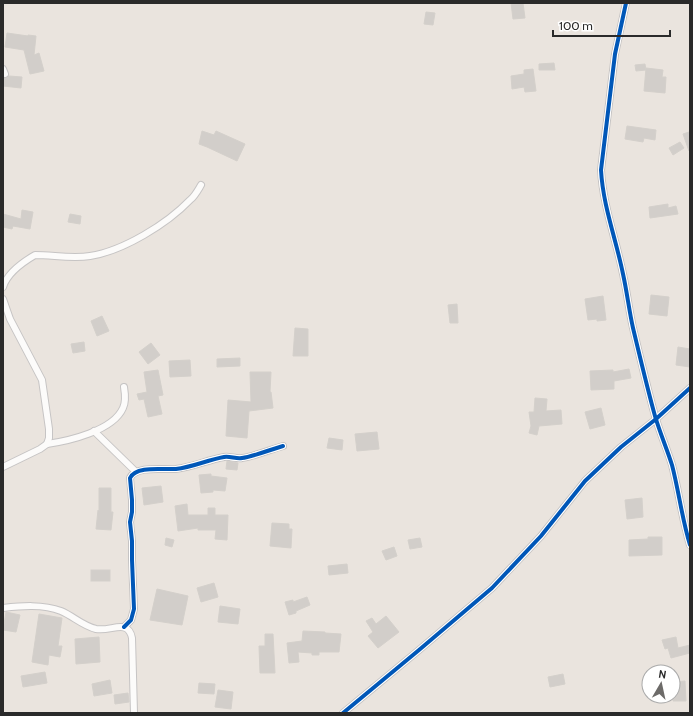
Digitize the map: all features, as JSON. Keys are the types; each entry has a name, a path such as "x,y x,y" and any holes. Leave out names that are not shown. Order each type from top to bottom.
{"street":[{"path":"626,3 620,25 615,54 601,170 609,218 623,272 633,326 656,419 671,463 679,494 684,526 690,545"},
{"path":"3,288 4,282 15,269 35,255 89,257 127,243 168,220 191,199 201,185"},
{"path":"3,300 10,319 42,380 46,398 49,429 47,444"},
{"path":"3,467 47,444 63,442 94,431 116,418 123,409 125,402 124,387"},
{"path":"343,713 492,588 541,536 585,481 621,447 656,419 690,388"},
{"path":"94,431 135,471 176,469 194,466 225,456 242,458 283,446"},
{"path":"3,608 18,606 45,607 60,611 96,629 105,630 124,627 131,620 134,609 130,522 132,500 130,478 135,471"},
{"path":"124,627 131,632 132,638 134,713"}],"building":[{"path":"511,3 523,3 525,18 513,19"},
{"path":"426,12 435,13 433,25 424,24"},
{"path":"7,33 36,36 34,55 39,53 44,71 30,74 24,50 5,47"},
{"path":"554,63 555,70 539,70 539,64"},
{"path":"645,64 646,70 636,71 635,65"},
{"path":"646,68 663,70 662,77 666,77 665,93 644,91"},
{"path":"533,69 536,91 525,92 524,87 512,89 511,76 524,74 524,70"},
{"path":"9,76 22,77 21,88 3,86 3,78"},
{"path":"627,126 656,130 655,140 644,138 643,142 625,139"},
{"path":"202,131 214,135 216,131 245,144 237,161 199,144"},
{"path":"689,132 690,136 690,151 683,134"},
{"path":"680,142 684,148 673,155 669,148"},
{"path":"668,204 668,208 676,206 678,214 650,218 649,207"},
{"path":"22,210 33,212 30,229 13,226 12,229 3,227 3,214 21,219"},
{"path":"70,214 81,216 80,224 68,222"},
{"path":"651,295 669,297 667,316 649,314"},
{"path":"603,296 606,320 588,320 585,299"},
{"path":"457,304 458,323 450,323 448,305"},
{"path":"102,316 109,331 97,336 91,321"},
{"path":"295,328 308,329 308,356 293,356"},
{"path":"84,342 85,351 73,353 71,344"},
{"path":"151,343 160,355 148,364 139,352"},
{"path":"678,347 690,349 690,367 676,365"},
{"path":"240,358 240,366 217,367 217,359"},
{"path":"190,360 191,376 170,377 169,361"},
{"path":"629,369 631,378 614,381 614,389 591,390 590,371 613,370 613,372"},
{"path":"158,370 163,395 158,396 162,414 148,417 144,399 139,400 137,394 147,392 144,372"},
{"path":"250,372 271,372 270,392 273,408 249,411 247,438 226,436 228,400 251,402"},
{"path":"535,398 547,399 546,411 561,410 562,424 539,426 537,435 529,433 531,426 529,412 534,412"},
{"path":"601,408 605,425 590,429 585,412"},
{"path":"377,432 379,449 357,451 355,434"},
{"path":"329,438 343,440 342,450 327,448"},
{"path":"227,461 238,463 237,470 226,469"},
{"path":"211,474 211,476 227,478 225,491 213,490 213,492 201,493 199,475"},
{"path":"161,486 163,502 144,505 142,488"},
{"path":"99,488 111,488 111,512 113,512 111,530 96,529 98,510 99,511"},
{"path":"642,498 643,517 627,519 625,500"},
{"path":"187,504 188,515 208,515 208,508 215,508 215,515 228,515 227,540 215,539 216,530 198,530 198,528 178,531 175,506"},
{"path":"272,523 289,524 289,529 292,529 291,548 270,546"},
{"path":"648,537 662,537 662,555 629,556 629,540 648,539"},
{"path":"166,538 174,540 172,547 165,545"},
{"path":"420,538 422,547 410,549 408,540"},
{"path":"394,547 397,556 386,560 382,551"},
{"path":"347,564 348,573 329,575 328,566"},
{"path":"91,570 110,570 110,581 91,581"},
{"path":"214,583 218,597 201,602 197,588"},
{"path":"157,589 188,596 182,625 150,620"},
{"path":"307,597 310,605 296,611 296,613 289,615 285,602 293,600 293,602"},
{"path":"220,606 240,609 238,624 218,622"},
{"path":"6,612 20,615 16,632 3,630"},
{"path":"39,614 62,618 58,646 62,646 60,657 49,655 48,665 32,662"},
{"path":"386,616 399,632 378,648 368,636 373,632 366,621 372,618 376,624"},
{"path":"303,631 341,634 339,652 319,652 319,655 312,655 312,653 298,652 299,662 289,663 287,643 302,641"},
{"path":"265,634 273,634 275,673 260,673 259,646 265,646"},
{"path":"99,637 100,662 76,664 75,639"},
{"path":"676,637 678,648 690,645 690,653 671,658 668,648 665,649 662,640"},
{"path":"45,672 47,683 23,687 21,676"},
{"path":"563,674 565,684 550,687 548,677"},
{"path":"110,680 112,693 94,696 92,684"},
{"path":"681,681 685,681 686,701 681,701"},
{"path":"199,683 215,684 214,694 198,693"},
{"path":"218,690 233,692 231,709 215,707"},
{"path":"128,693 129,702 115,704 114,695"}],"cycle path":[{"path":"626,3 615,54 601,170 602,183 641,361 655,416 672,465 690,545"},
{"path":"343,713 492,588 541,536 585,481 621,447 656,419 690,388"},
{"path":"124,627 131,620 134,609 130,522 132,512 130,478 133,474 138,471 151,469 182,468 224,457 246,457 283,446"}]}
